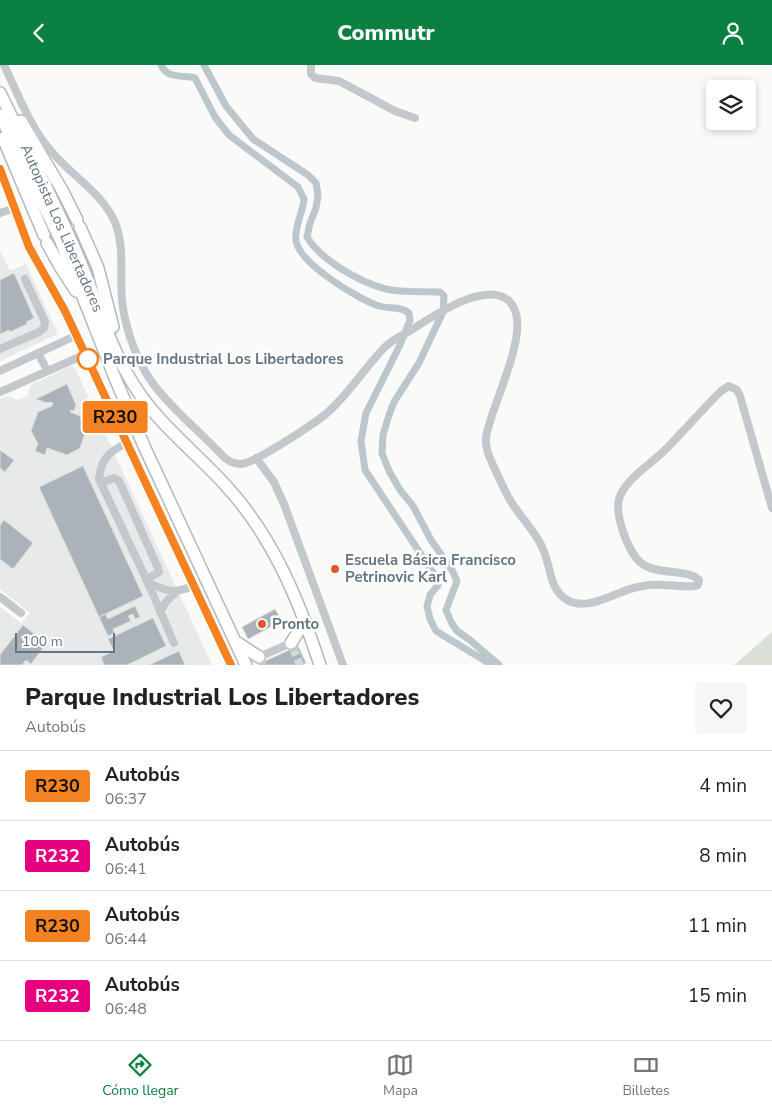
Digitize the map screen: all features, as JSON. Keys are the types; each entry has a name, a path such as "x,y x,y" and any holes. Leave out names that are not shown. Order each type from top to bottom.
{"highway":[{"name":"Autopista Los Libertadores","path":"0,88 59,185 78,223 98,268 114,331 137,391"},
{"name":"Autopista Los Libertadores","path":"0,93 63,221 116,352 137,391 164,425 216,475 254,520 279,561 305,621 320,665"},
{"name":"Autopista Los Libertadores","path":"0,115 56,232 153,467 246,665"},
{"name":"Autopista Los Libertadores","path":"0,132 46,239 61,268 91,315"},
{"path":"292,646 305,621"},
{"path":"235,641 261,661"}],"street":[{"path":"4,65 43,142 98,197 114,219 120,243 124,315 138,354 150,379 159,391 232,463 241,464 249,462 312,424 340,400 386,345 446,307 479,296 501,296 508,300 518,314 516,341 506,379 486,438 486,449 514,507 536,536 544,551 554,585 559,593 578,604 595,602 625,591 650,585 670,584 692,587 698,585 699,580 694,576 663,572 642,564 634,556 625,538 618,505 620,497 632,481 721,391 729,386 737,390 740,396 772,508"},
{"path":"311,65 311,74 315,78 339,81 395,111 415,117"},
{"path":"0,169 29,247 58,297 77,335 231,665"},
{"path":"0,213 15,208"},
{"path":"0,349 39,332 45,325 45,321 25,279"},
{"path":"0,371 77,335"},
{"path":"38,353 46,370"},
{"path":"0,392 46,370 86,354"},
{"path":"127,443 113,449 109,454 100,469 101,483 174,643"},
{"path":"256,458 274,483 284,504 344,665"},
{"path":"101,483 114,478 118,479 120,483 158,568 158,572 147,581"},
{"path":"147,581 162,589 176,592"},
{"path":"160,612 166,602 176,592 194,586"},
{"path":"0,597 22,613"},
{"path":"261,661 292,646"}],"shaded area":[{"path":"0,250 10,271 26,264 58,334 0,361"},
{"path":"71,366 75,368 212,665 0,665 0,607 21,623 30,613 0,589 0,399 6,396 19,400 27,396 31,385"},
{"path":"772,632 772,665 734,665"}],"building":[{"path":"14,273 34,318 26,322 27,324 10,332 9,330 0,334 0,280"},
{"path":"67,384 76,405 74,411 71,410 70,412 80,416 86,430 80,448 67,455 47,448 45,455 35,451 38,444 31,431 38,412 52,406 53,403 36,399"},
{"path":"0,450 14,460 5,472 0,468"},
{"path":"83,466 143,596 99,617 39,487"},
{"path":"4,520 33,543 13,569 0,559 0,525"},
{"path":"135,606 140,617 135,619 133,614 128,616 131,621 113,629 114,633 108,636 99,617 105,614 108,619"},
{"name":"Pronto","path":"275,609 282,621 248,639 242,627"},
{"path":"153,618 166,646 127,665 104,665 101,657 114,651 108,639"},
{"path":"23,625 42,640 39,644 43,648 31,664 26,660 22,665 0,665 0,655"},
{"path":"298,646 306,663 302,665 264,665 263,662"},
{"path":"179,651 185,665 149,665"}],"waterway":[{"path":"161,65 167,73 195,78 215,117 229,135 298,187 304,199 296,230 296,241 308,260 318,270 358,296 379,306 399,309 409,313 410,320 400,345 366,413 361,441 365,470 436,577 438,585 430,595 427,606 430,619 436,631 492,665"},
{"path":"204,65 226,106 253,139 308,175 316,183 318,195 316,208 307,237 321,254 353,276 375,286 399,291 440,292 444,296 443,312 419,363 394,402 383,435 382,453 389,471 400,490 413,506 431,540 452,570 457,581 446,610 451,622 457,631 499,665"}],"tunnel":[{"path":"293,648 300,665"}],"bus line":[{"name":"R230","path":"0,169 29,247 65,311 231,665"}],"place":[{"name":"Parque Industrial Los Libertadores","path":"88,359"},
{"name":"Escuela Básica Francisco Petrinovic Karl","path":"335,569"},
{"name":"Pronto","path":"262,624"}]}
